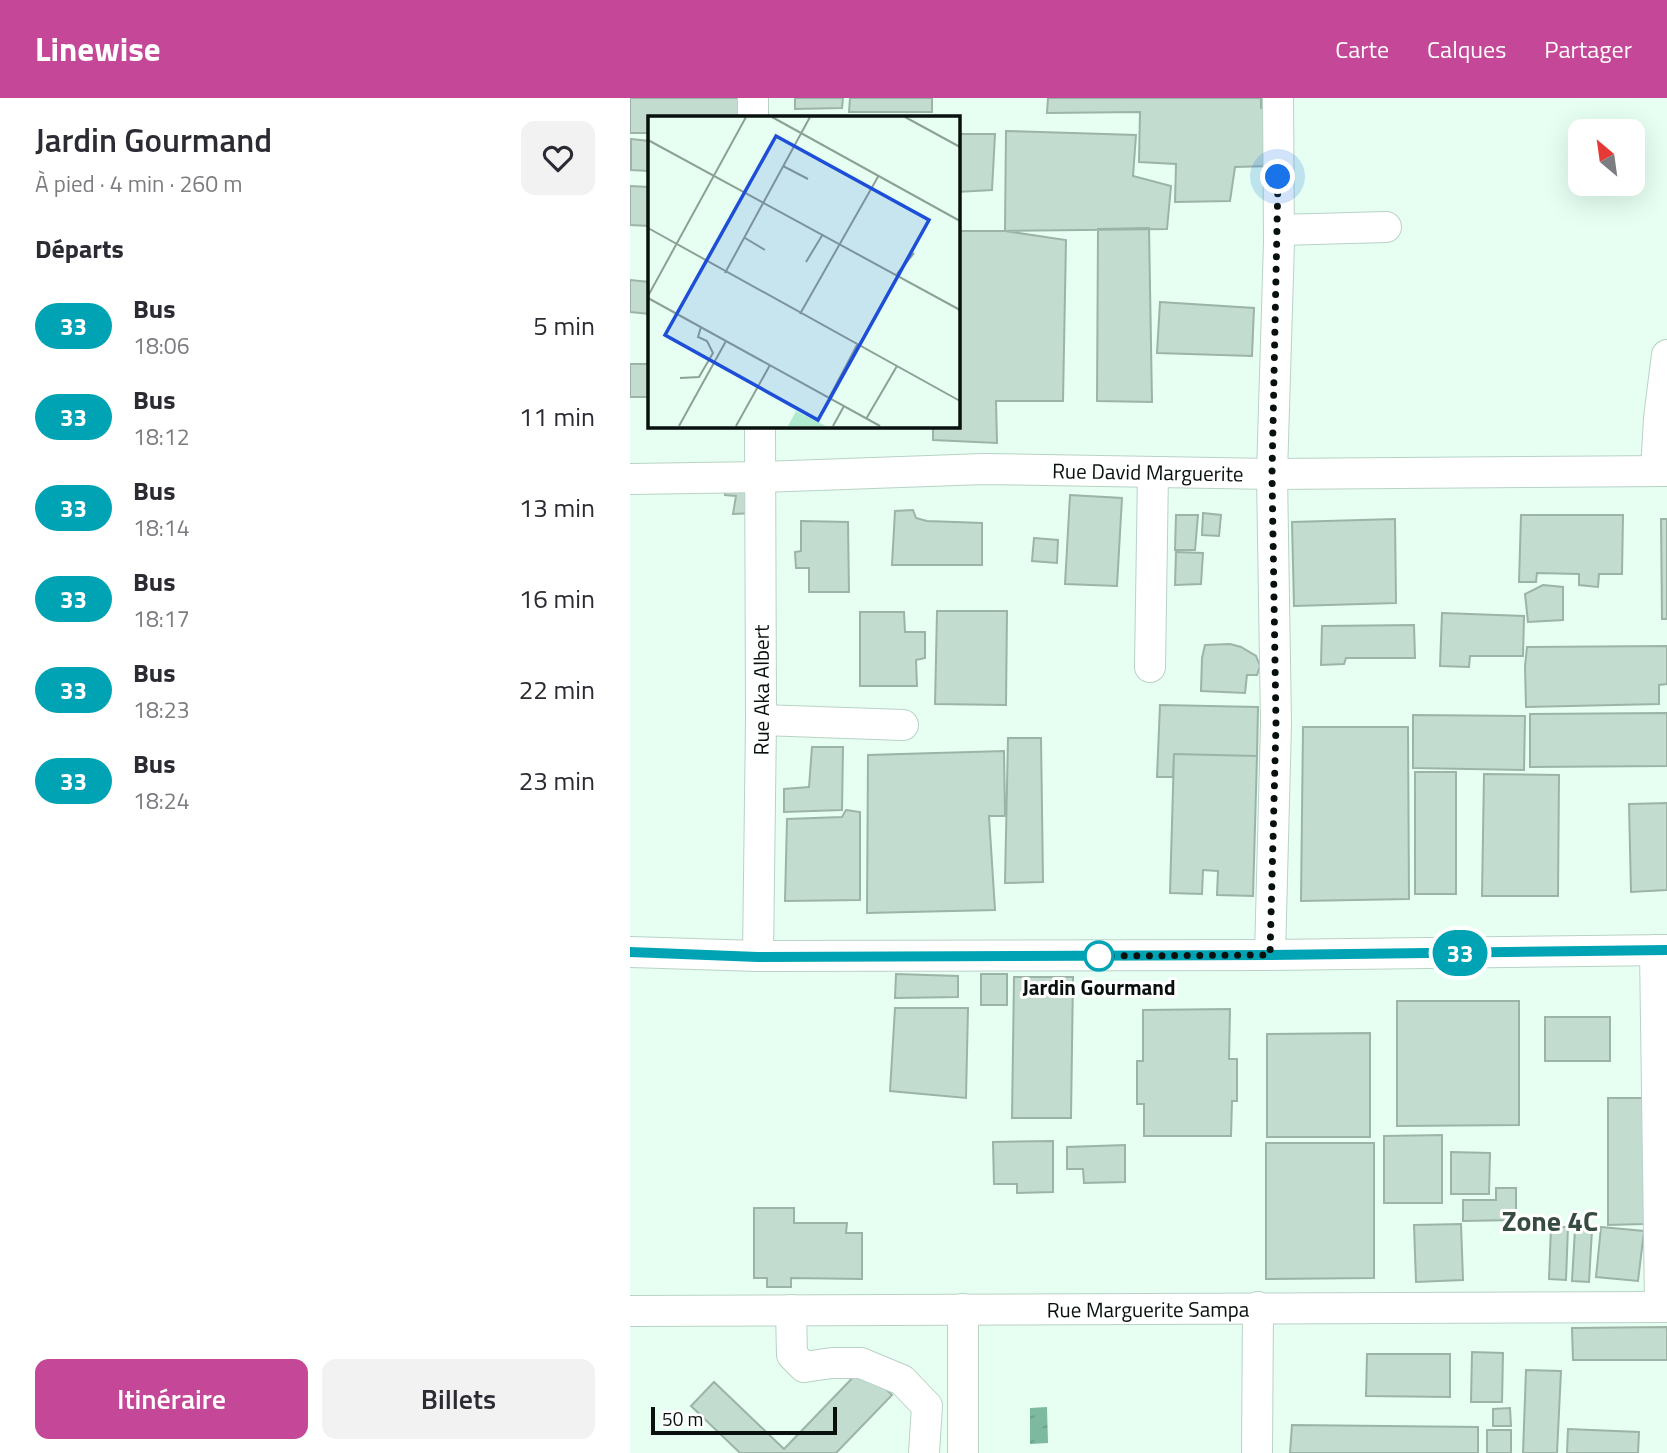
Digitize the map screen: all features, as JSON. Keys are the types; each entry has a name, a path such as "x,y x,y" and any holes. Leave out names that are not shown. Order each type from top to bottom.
{"street":[{"path":"753,98 753,116"},
{"path":"1270,955 1276,724 1272,474 1279,230 1278,98"},
{"path":"1279,230 1387,227"},
{"path":"1661,471 1659,418 1667,355"},
{"name":"Rue Aka Albert","path":"758,957 760,427"},
{"name":"Rue David Marguerite","path":"630,479 984,470 1272,474 1661,471"},
{"path":"1150,667 1153,472"},
{"path":"761,720 902,725"},
{"path":"630,952 758,957 1661,950 1663,1307"},
{"path":"1257,1453 1258,1307"},
{"name":"Rue Marguerite Sampa","path":"630,1311 1663,1307"},
{"path":"963,1309 963,1453"},
{"path":"791,1310 792,1355 804,1367 861,1363 902,1380 927,1406 924,1453"}],"water":[{"path":"1047,1407 1048,1443 1030,1444 1030,1408"}],"building":[{"path":"630,98 747,98 748,116 648,116 648,133 630,133"},
{"path":"795,98 843,98 842,108 795,109"},
{"path":"850,98 932,98 932,112 849,112"},
{"path":"1048,98 1261,98 1261,108 1271,108 1270,166 1235,167 1230,201 1175,202 1176,164 1139,162 1140,112 1047,113"},
{"path":"1006,131 1136,135 1133,176 1171,186 1167,229 1005,231"},
{"path":"959,134 995,134 992,190 959,192"},
{"path":"631,139 648,141 648,171 631,170"},
{"path":"630,186 648,187 648,226 630,225"},
{"path":"1149,228 1152,402 1097,401 1098,229"},
{"path":"959,231 1005,231 1066,240 1063,401 996,401 997,443 933,440 933,427 959,427"},
{"path":"630,280 648,282 648,314 630,312"},
{"path":"1160,302 1254,308 1252,356 1157,353"},
{"path":"630,364 648,364 648,397 630,397"},
{"path":"725,483 755,483 756,513 733,514 736,496 725,495"},
{"path":"1070,495 1122,498 1117,586 1065,584"},
{"path":"913,510 916,518 927,521 982,523 982,565 892,565 895,511"},
{"path":"1203,513 1221,515 1219,536 1202,535"},
{"path":"1176,515 1198,515 1195,550 1175,550"},
{"path":"1521,515 1623,515 1622,574 1599,574 1598,587 1579,585 1579,574 1537,573 1536,582 1519,582"},
{"path":"1395,519 1396,603 1294,606 1292,522"},
{"path":"1661,519 1667,519 1667,619 1662,619"},
{"path":"801,521 848,522 849,592 809,592 809,568 796,568 795,552 801,551"},
{"path":"1034,538 1058,540 1057,563 1032,561"},
{"path":"1176,552 1203,553 1201,584 1175,585"},
{"path":"1543,585 1563,587 1563,620 1528,622 1525,594"},
{"path":"937,611 1007,611 1006,705 935,704"},
{"path":"860,612 904,612 905,632 925,632 925,658 916,660 917,686 860,686"},
{"path":"1442,613 1524,616 1523,656 1470,656 1469,667 1440,666"},
{"path":"1414,625 1415,658 1346,658 1344,664 1321,665 1322,626"},
{"path":"1230,644 1256,656 1260,666 1257,675 1247,675 1245,693 1201,691 1205,645"},
{"path":"1667,646 1667,684 1659,685 1659,704 1526,707 1527,647"},
{"path":"1160,705 1258,707 1257,756 1174,754 1173,777 1157,777"},
{"path":"1667,713 1667,766 1530,767 1530,714"},
{"path":"1413,715 1525,716 1524,770 1413,768"},
{"path":"1303,727 1408,727 1409,899 1301,901"},
{"path":"1008,738 1041,738 1043,882 1005,883"},
{"path":"812,747 843,747 842,810 784,812 784,789 809,787"},
{"path":"1004,751 1005,816 989,816 995,910 867,913 868,755"},
{"path":"1174,754 1257,756 1253,896 1217,895 1218,871 1203,870 1202,894 1170,893"},
{"path":"1415,772 1456,772 1456,894 1415,894"},
{"path":"1484,774 1559,775 1558,896 1482,896"},
{"path":"1667,803 1667,890 1631,892 1629,804"},
{"path":"846,810 860,812 860,900 785,901 787,819 842,817"},
{"path":"896,974 958,976 958,997 895,998"},
{"path":"981,974 1007,974 1007,1005 981,1005"},
{"path":"1014,977 1073,977 1071,1118 1012,1118"},
{"path":"1397,1001 1519,1001 1519,1125 1397,1126"},
{"path":"895,1008 968,1008 966,1098 890,1091"},
{"path":"1230,1009 1229,1059 1237,1059 1237,1101 1232,1101 1231,1136 1144,1136 1144,1104 1137,1104 1137,1061 1143,1061 1143,1010"},
{"path":"1545,1017 1610,1017 1610,1061 1545,1061"},
{"path":"1370,1033 1370,1137 1267,1137 1267,1034"},
{"path":"1608,1098 1644,1098 1644,1224 1608,1225"},
{"path":"1442,1135 1442,1203 1384,1203 1384,1136"},
{"path":"1053,1141 1053,1192 1017,1193 1017,1184 994,1184 993,1142"},
{"path":"1266,1143 1374,1143 1374,1278 1266,1279"},
{"path":"1125,1145 1125,1182 1084,1183 1083,1169 1067,1169 1067,1147"},
{"path":"1451,1152 1490,1153 1489,1194 1451,1194"},
{"path":"1496,1188 1516,1188 1516,1220 1463,1221 1463,1200 1496,1200"},
{"path":"754,1208 794,1208 794,1223 847,1223 846,1233 862,1233 862,1279 791,1278 791,1287 767,1287 767,1278 754,1278"},
{"path":"1461,1224 1463,1280 1416,1282 1414,1225"},
{"path":"1551,1227 1568,1227 1566,1280 1549,1279"},
{"path":"1601,1227 1644,1231 1638,1281 1596,1277"},
{"path":"1575,1229 1592,1230 1589,1282 1572,1281"},
{"path":"1667,1327 1667,1360 1573,1360 1572,1328"},
{"path":"1472,1352 1503,1353 1502,1402 1471,1402"},
{"path":"1367,1354 1450,1354 1450,1397 1366,1396"},
{"path":"863,1367 892,1395 836,1453 740,1453 691,1406 714,1382 784,1449"},
{"path":"1526,1370 1561,1371 1557,1453 1523,1453"},
{"path":"1510,1408 1511,1426 1493,1426 1493,1409"},
{"path":"1292,1425 1478,1427 1478,1453 1290,1453"},
{"path":"1568,1429 1639,1432 1638,1453 1567,1453"},
{"path":"1487,1430 1511,1430 1511,1453 1487,1453"}],"bus line":[{"name":"33","path":"630,952 758,957 1667,950"}],"place":[{"name":"Jardin Gourmand","path":"1099,956"}],"district":[{"name":"Zone 4C","path":"1550,1220"}],"route":[{"path":"1099,956 1270,955 1276,724 1272,474 1279,242 1278,177"}]}
